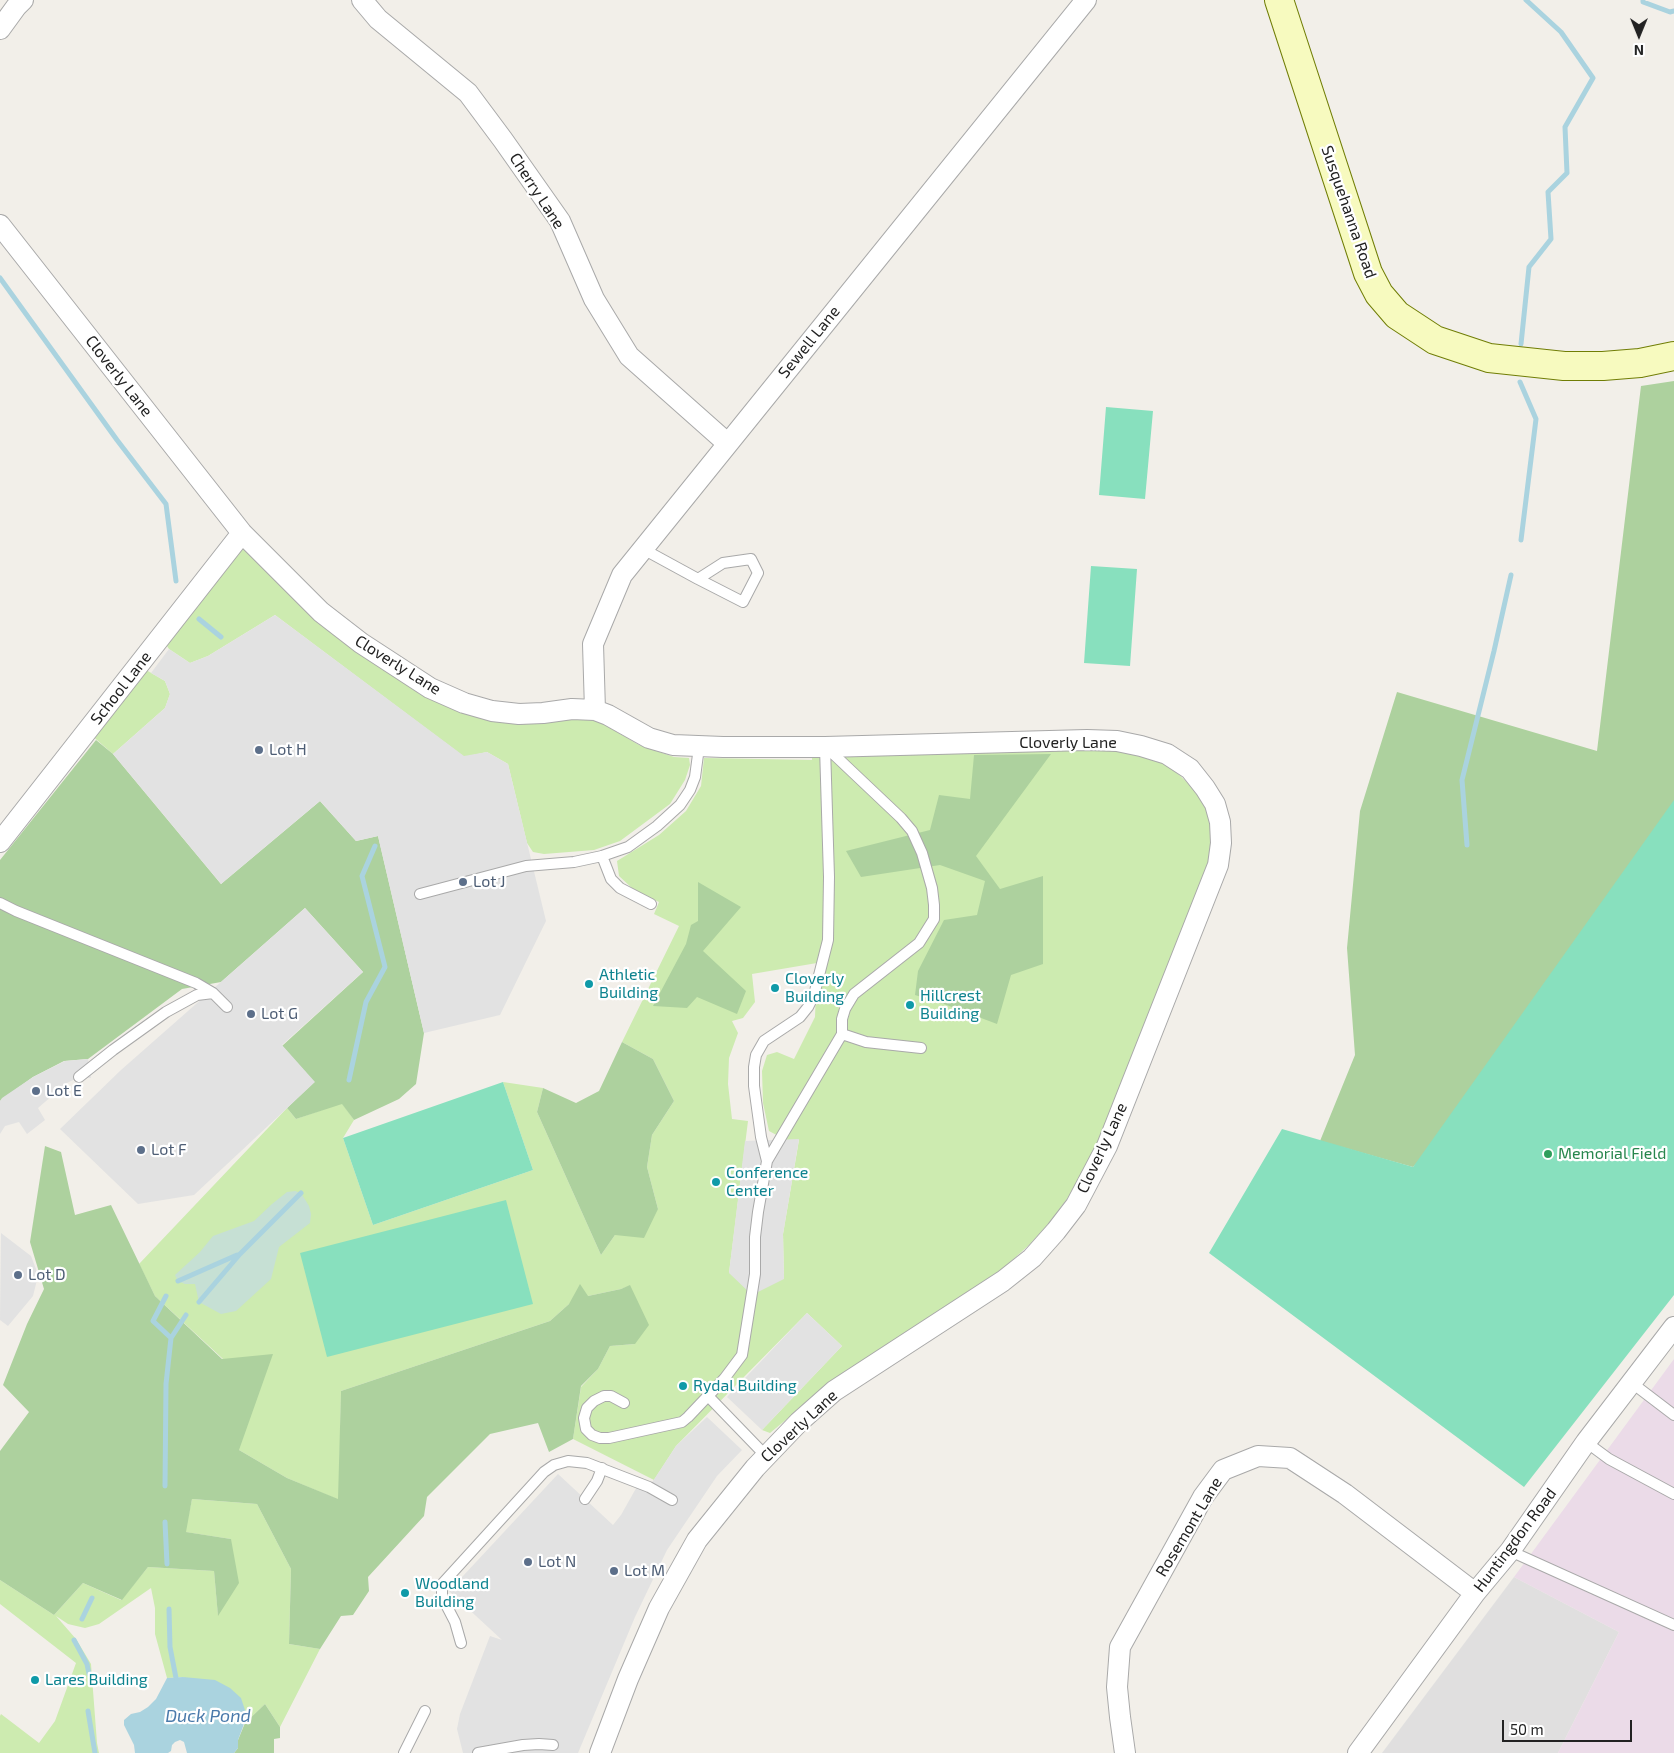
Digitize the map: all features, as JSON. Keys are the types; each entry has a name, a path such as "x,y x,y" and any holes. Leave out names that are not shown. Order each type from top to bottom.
{"main road":[{"name":"Susquehanna Road","path":"1278,0 1368,273 1379,294 1396,314 1434,340 1489,358 1564,366 1603,366 1640,363 1674,356"}],"street":[{"path":"0,29 23,0"},
{"name":"Cherry Lane","path":"362,0 378,19 468,93 560,221 594,299 629,356 727,443"},
{"name":"Sewell Lane","path":"595,710 593,644 622,575 1086,0"},
{"name":"Cloverly Lane","path":"0,225 242,533 321,612 361,643 430,688 464,703 492,711 519,714 572,709 595,710 608,715 649,738 673,745 699,747 825,747 1087,740 1117,741 1167,754 1190,769 1215,804 1220,822 1221,844 1218,865 1174,981 1107,1146 1076,1205 1032,1258 1002,1280 834,1391 799,1422 755,1468 697,1540 660,1608 628,1679 600,1753"},
{"name":"School Lane","path":"0,842 242,533"},
{"name":"Huntingdon Road","path":"1358,1753 1475,1593 1510,1551 1586,1442 1674,1327"},
{"name":"Rosemont Lane","path":"1125,1753 1117,1687 1120,1646 1203,1497 1222,1470 1258,1456 1290,1458 1345,1494 1475,1593"}],"lane":[{"path":"643,549 698,579 743,602 758,573 751,559 723,563 698,579"},
{"path":"420,894 526,866 574,862 602,856 628,847 657,826 680,805 690,790 695,777 699,747"},
{"path":"624,1403 611,1396 604,1396 594,1401 587,1408 584,1418 586,1429 592,1435 600,1438 609,1438 682,1422 737,1363 744,1347 755,1274 755,1237 767,1161 842,1034 842,1019 845,1009 854,994 919,943 934,920 934,905 922,853 912,831 901,818 825,747"},
{"path":"767,1161 761,1138 754,1086 756,1055 764,1041 800,1016 808,1007 814,995 828,940 829,878 825,747"},
{"path":"602,856 611,880 620,888 651,904"},
{"path":"0,903 196,983 213,993 227,1007"},
{"path":"79,1077 112,1050 166,1012 196,995 213,993"},
{"path":"842,1034 866,1042 921,1048"},
{"path":"1632,1383 1674,1415"},
{"path":"708,1396 766,1456"},
{"path":"1586,1442 1609,1459 1674,1494"},
{"path":"461,1643 455,1622 442,1597 442,1584 544,1472 554,1464 568,1461 587,1462 649,1487 672,1500"},
{"path":"585,1499 597,1481 602,1468"},
{"path":"1510,1551 1674,1625"},
{"path":"404,1753 425,1711"},
{"path":"478,1753 523,1745 553,1745"}],"shaded area":[{"path":"275,615 464,756 487,752 508,764 546,921 500,1015 424,1033 378,836 356,841 320,801 221,884 113,754 165,708 170,694 165,681 151,673 169,649 190,663 208,656"},
{"name":"Lot G","path":"305,908 363,972 282,1045 315,1082 194,1195 138,1204 60,1129 121,1070"},
{"name":"Lot E","path":"88,1059 91,1078 79,1077 67,1083 38,1108 45,1120 27,1134 19,1122 5,1126 0,1134 0,1101 2,1098 33,1077 65,1061"},
{"path":"799,1139 783,1234 784,1279 752,1295 729,1273 745,1141"},
{"name":"Lot D","path":"1,1233 31,1256 36,1269 37,1280 33,1296 8,1326 0,1320"},
{"path":"807,1313 842,1346 762,1430 727,1397"},
{"path":"1674,1359 1674,1753 1558,1753 1619,1632 1514,1577"},
{"name":"Lot M","path":"707,1417 742,1450 717,1476 667,1550 635,1617 578,1753 463,1753 457,1729 460,1714 490,1636 502,1640 449,1591 558,1474 613,1525 621,1515 639,1483 649,1487 676,1446"},
{"path":"1514,1577 1619,1632 1558,1753 1382,1753"}],"green space":[{"path":"1674,381 1674,885 1413,1167 1320,1141 1355,1055 1347,948 1360,811 1397,692 1597,751 1641,386"},
{"path":"1106,407 1153,411 1145,499 1099,495"},
{"path":"244,540 418,693 473,715 554,721 585,718 602,723 639,745 674,757 689,758 690,765 685,780 670,804 620,841 594,850 544,854 533,852 527,843 508,764 487,752 464,757 275,615 208,656 190,663 169,649 163,640"},
{"path":"1091,566 1137,569 1130,666 1084,663"},
{"path":"141,667 165,681 170,694 165,708 113,754 90,734"},
{"path":"96,740 113,754 221,884 320,801 356,841 378,836 424,1033 416,1084 399,1099 354,1120 342,1104 296,1119 287,1108 314,1082 282,1046 363,972 305,908 221,982 182,989 88,1059 64,1061 33,1077 0,1101 0,860"},
{"path":"1093,748 1137,752 1171,767 1198,793 1210,815 1213,842 1207,870 1092,1159 1050,1222 1029,1245 998,1273 828,1385 770,1433 762,1430 842,1346 807,1313 676,1446 654,1480 573,1439 581,1387 598,1369 610,1346 635,1344 630,1286 588,1296 569,1304 550,1321 341,1391 339,1500 287,1478 239,1450 223,1359 155,1296 139,1264 287,1108 296,1119 342,1103 354,1120 343,1138 373,1225 533,1170 503,1082 543,1088 537,1112 601,1255 615,1235 658,1209 647,1167 652,1135 674,1101 653,1059 622,1042 679,926 654,914 659,902 635,891 619,876 617,861 659,835 686,811 701,786 704,758 812,760 812,757","holes":["817,963 815,1017 794,1059 777,1052 767,1055 762,1071 763,1103 769,1131 786,1140 799,1140 783,1234 784,1278 729,1273 748,1121 732,1119 728,1084 729,1058 738,1033 732,1021 743,1018 755,1002 752,974"]},
{"path":"1051,754 976,856 1000,889 1043,876 1043,964 1011,975 997,1024 915,995 918,971 944,920 977,915 985,881 940,865 861,877 846,851 930,830 939,795 970,799 974,755"},
{"name":"Memorial Field","path":"1674,800 1674,1295 1524,1487 1209,1253 1282,1129 1413,1167"},
{"path":"698,882 741,907 703,951 746,991 737,1014 697,997 687,1008 653,1006 686,944 691,925 698,921"},
{"path":"622,1042 653,1059 674,1101 652,1135 647,1167 658,1209 644,1238 615,1235 601,1255 537,1112 543,1088 576,1103 599,1091"},
{"path":"503,1082 533,1170 373,1225 343,1138"},
{"path":"45,1146 61,1152 75,1215 111,1205 155,1296 222,1359 273,1354 239,1450 287,1478 338,1499 341,1391 550,1321 569,1304 580,1284 588,1296 621,1289 630,1285 649,1325 635,1344 610,1346 598,1369 581,1386 573,1439 549,1452 538,1423 490,1434 427,1497 424,1516 368,1577 369,1591 353,1615 341,1616 320,1649 289,1644 291,1569 257,1504 192,1499 186,1532 231,1539 239,1583 218,1616 214,1571 148,1567 122,1600 83,1583 54,1615 0,1580 0,1451 29,1412 3,1385 27,1324 44,1289 30,1242"},
{"path":"295,1191 301,1193 309,1206 311,1214 310,1223 279,1247 271,1279 236,1311 221,1314 199,1302 195,1284 185,1284 178,1281 175,1275 200,1252 213,1236 254,1221 287,1192"},
{"path":"506,1200 533,1304 327,1357 300,1253"},
{"path":"192,1499 257,1504 291,1569 289,1644 320,1649 280,1727 265,1704 245,1723 247,1716 183,1677 167,1678 155,1634 155,1608 151,1588 99,1624 85,1628 68,1624 56,1616 76,1639 91,1664 99,1753 0,1753 1,1714 39,1743 55,1721 76,1663 0,1604 0,1580 54,1615 83,1583 121,1600 148,1567 214,1571 218,1615 231,1539 185,1532"},
{"path":"265,1704 280,1727 280,1738 274,1739 274,1753 234,1753 238,1748 238,1740 245,1723"}],"water":[{"name":"Duck Pond","path":"183,1677 215,1680 230,1688 241,1698 247,1716 238,1740 238,1748 234,1753 187,1753 184,1742 180,1740 172,1745 171,1751 168,1753 135,1753 134,1745 124,1725 124,1720 131,1714 140,1712 148,1707 156,1699 167,1678"}],"waterway":[{"path":"1521,344 1529,267 1551,239 1548,192 1567,173 1565,127 1593,78 1561,32 1526,0"},
{"path":"1643,0 1643,2 1670,12 1674,11"},
{"path":"0,278 117,440 166,504 176,581"},
{"path":"1520,382 1536,419 1521,540"},
{"path":"1467,845 1462,780 1511,575"},
{"path":"199,619 221,637"},
{"path":"349,1080 366,1002 385,967 362,876 375,846"},
{"path":"199,1302 240,1254 301,1193"},
{"path":"178,1281 237,1255"},
{"path":"166,1296 153,1321 171,1338"},
{"path":"165,1486 166,1384 171,1338 186,1315"},
{"path":"165,1522 167,1564"},
{"path":"82,1619 92,1598"},
{"path":"169,1609 170,1647 176,1678"},
{"path":"74,1640 87,1664 89,1674"},
{"path":"88,1711 95,1753"}],"place":[{"name":"Lot H","path":"259,750"},
{"name":"Lot J","path":"463,882"},
{"name":"Athletic Building","path":"589,984"},
{"name":"Cloverly Building","path":"775,988"},
{"name":"Hillcrest Building","path":"910,1005"},
{"name":"Lot G","path":"251,1014"},
{"name":"Lot E","path":"36,1091"},
{"name":"Lot F","path":"141,1150"},
{"name":"Memorial Field","path":"1548,1154"},
{"name":"Conference Center","path":"716,1182"},
{"name":"Lot D","path":"18,1275"},
{"name":"Rydal Building","path":"683,1386"},
{"name":"Lot N","path":"528,1562"},
{"name":"Lot M","path":"614,1571"},
{"name":"Woodland Building","path":"405,1593"},
{"name":"Lares Building","path":"35,1680"}]}
